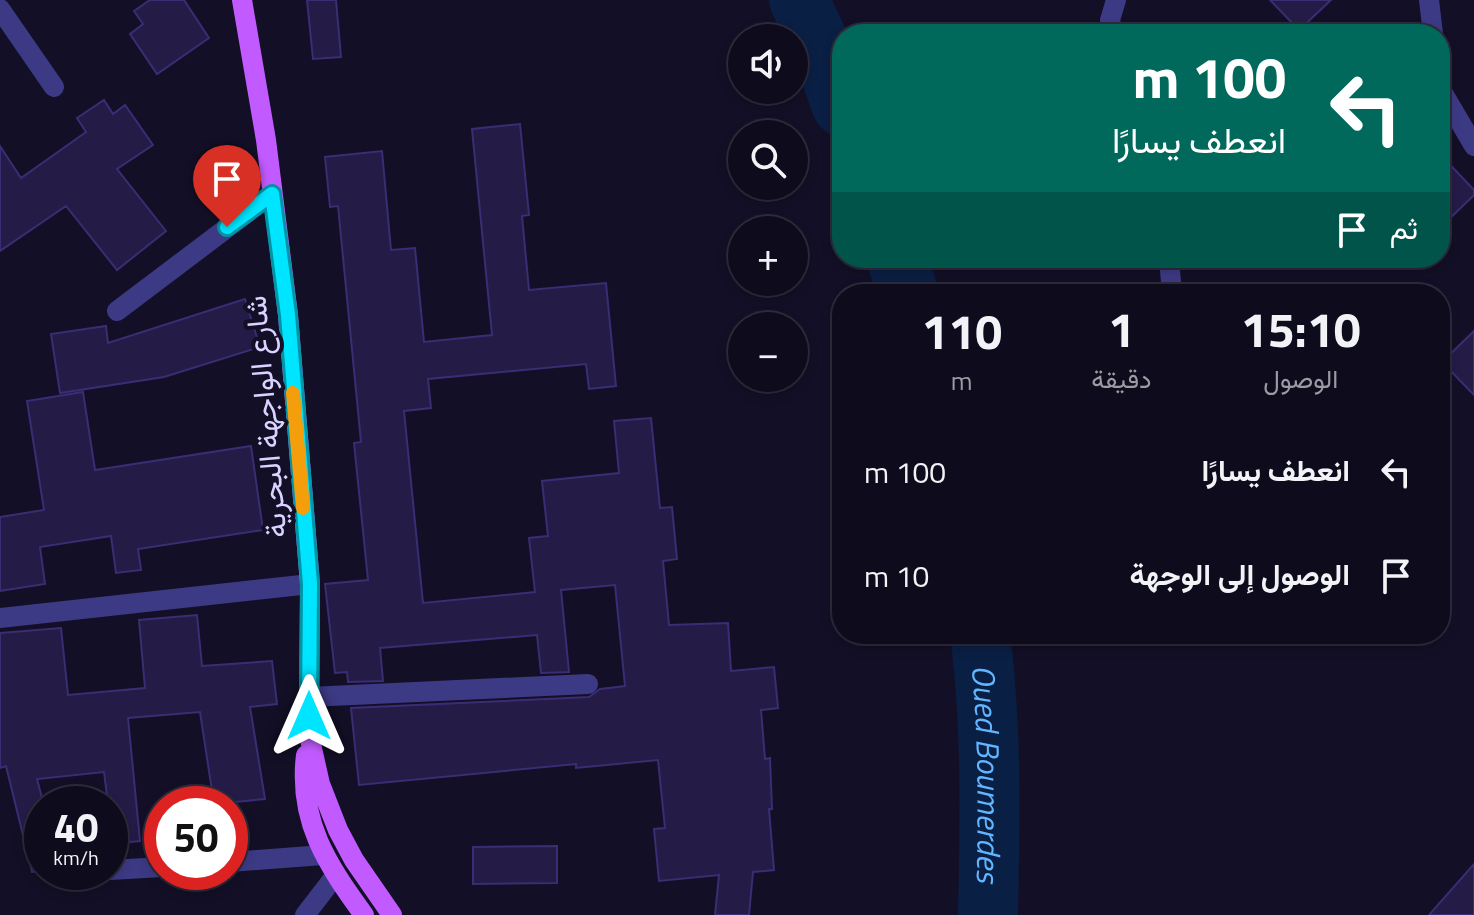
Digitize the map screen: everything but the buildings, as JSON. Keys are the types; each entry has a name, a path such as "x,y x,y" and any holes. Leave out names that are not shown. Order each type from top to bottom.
{"main road":[{"name":"شارع الواجهة البحرية","path":"242,0 266,140 288,315 310,584 309,735 305,760 307,808 323,855 364,915"},
{"name":"شارع الواجهة البحرية","path":"309,735 320,784 338,830 354,860 392,915"}],"street":[{"path":"1111,24 1116,0"},
{"path":"1429,0 1432,24"},
{"path":"0,9 54,87"},
{"path":"1450,105 1474,146"},
{"path":"117,311 272,194"},
{"path":"0,618 310,584"},
{"path":"309,697 588,684"},
{"path":"248,861 323,855"},
{"path":"305,915 335,876"}],"waterway":[{"name":"Oued Boumerdes","path":"799,0 832,78"},
{"name":"Oued Boumerdes","path":"900,268 905,284"},
{"name":"Oued Boumerdes","path":"981,644 990,809 988,915"}],"slow traffic":[{"path":"293,393 303,508"}],"route":[{"path":"227,227 272,194 288,315 310,584 309,716"}]}
